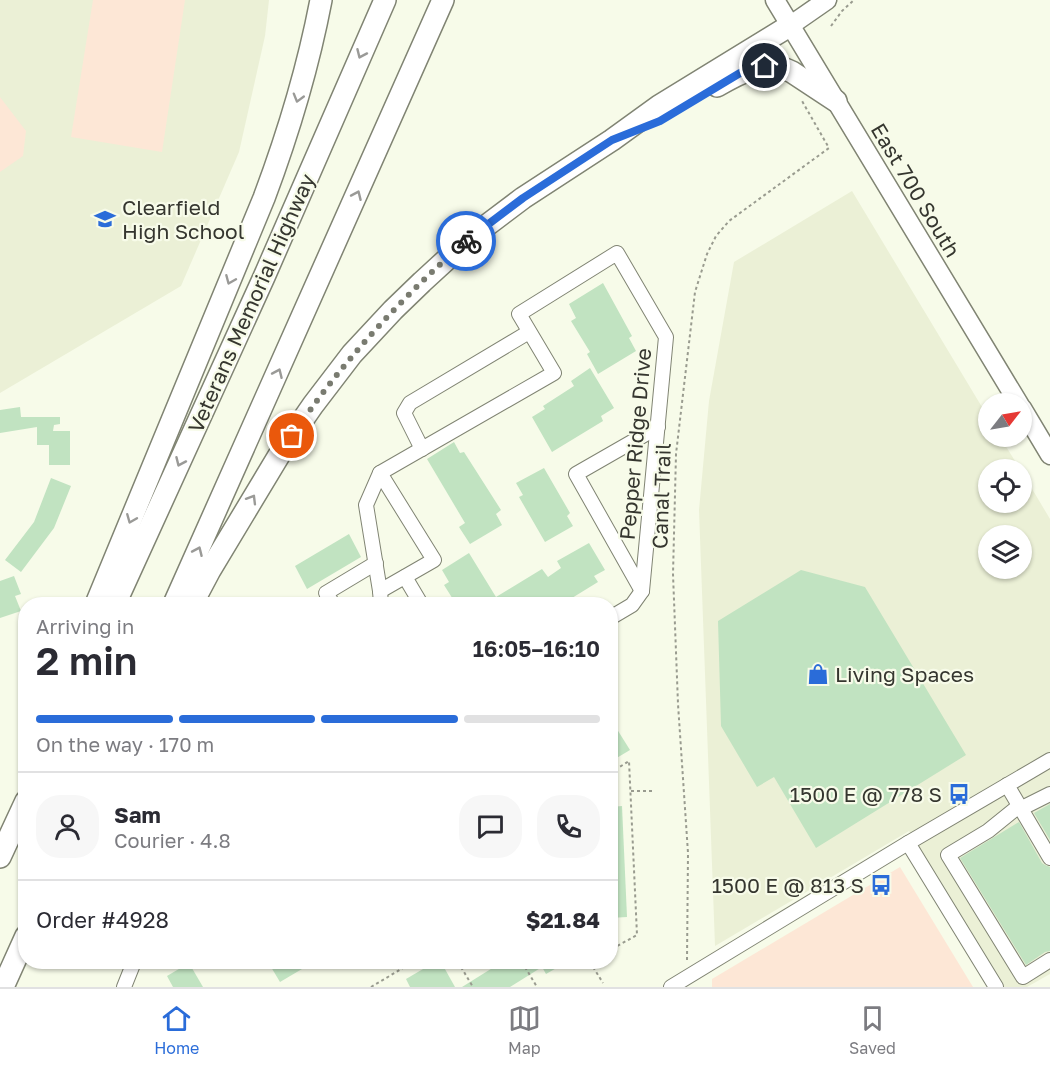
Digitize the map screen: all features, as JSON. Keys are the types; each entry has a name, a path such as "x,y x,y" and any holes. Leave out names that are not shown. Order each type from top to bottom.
{"highway":[{"path":"99,597 264,198 284,143 306,70 321,0"},
{"name":"Veterans Memorial Highway","path":"118,597 264,277 385,0"},
{"path":"177,597 443,0"},
{"path":"196,597 288,441 366,339 422,282 480,230 523,198 612,140 659,106 791,25"},
{"path":"612,140 660,121 730,78 760,67 784,68 836,101"},
{"path":"0,857 18,818"},
{"path":"3,987 18,954"}],"main road":[{"name":"East 700 South","path":"775,0 1012,393"},
{"path":"791,25 827,0"},
{"path":"1032,425 1050,455"}],"street":[{"name":"Pepper Ridge Drive","path":"380,473 554,373 519,314 616,253 666,337 642,591"},
{"path":"422,449 404,413 410,403 529,332"},
{"path":"618,613 632,605 642,591 576,474 658,428"},
{"path":"380,473 366,505 381,597"},
{"path":"380,473 434,560 405,577 382,597"},
{"path":"329,597 326,593 375,563"},
{"path":"405,577 417,597"},
{"path":"671,987 1050,760"},
{"path":"1007,785 1050,858"},
{"path":"1050,794 1019,808 988,831 948,855 1023,977 1050,960"},
{"path":"908,843 996,987"},
{"path":"124,987 131,969"}],"path":[{"path":"831,26 854,0"},
{"name":"Canal Trail","path":"687,977 688,853 678,704 673,574 676,454 695,292 707,254 716,236 729,221 829,148 800,98"},
{"path":"618,768 629,761 637,935 618,946"},
{"path":"630,791 652,791"},
{"path":"371,987 401,969"},
{"path":"462,969 473,987"},
{"path":"526,969 537,987"},
{"path":"595,969 603,983"}],"shaded area":[{"name":"Clearfield High School","path":"0,0 269,0 265,36 239,152 181,286 0,393"},
{"path":"93,0 185,0 162,152 71,137"},
{"path":"0,97 26,131 23,156 0,172"},
{"path":"852,191 978,400 978,447 1006,447 1014,459 978,459 978,513 1032,513 1032,489 1050,519 1050,974 1027,987 1002,987 909,831 715,946 699,510 709,401 734,262"},
{"path":"900,867 973,987 712,987 712,979"}],"building":[{"path":"603,283 632,336 629,338 636,351 598,374 587,354 590,352 571,321 576,318 569,304"},
{"path":"590,368 614,408 601,416 603,421 552,452 532,417 545,409 543,406 574,386 571,381"},
{"path":"20,407 21,417 60,417 60,424 54,425 53,431 70,431 70,465 49,465 49,445 37,445 37,427 0,433 0,410"},
{"path":"454,442 460,453 464,452 501,510 496,514 502,525 470,544 459,527 465,523 427,459"},
{"path":"544,468 570,513 567,516 573,526 545,542 519,497 523,495 516,483"},
{"path":"51,478 71,486 54,528 21,572 5,560 34,522"},
{"path":"349,534 361,557 307,589 295,566"},
{"path":"589,543 605,570 594,576 598,582 574,597 496,597 542,569 548,577 561,568 557,561"},
{"path":"469,553 496,597 452,597 444,585 449,582 442,570"},
{"name":"Living Spaces","path":"801,570 865,587 966,755 816,848 774,777 757,787 721,726 718,621"},
{"path":"14,576 21,594 15,596 18,612 0,618 0,581"},
{"path":"618,731 630,750 618,757"},
{"path":"1050,804 1050,840 1034,813"},
{"path":"618,806 622,806 627,917 618,918"},
{"path":"1019,822 1042,863 1050,867 1050,951 1026,965 960,858"},
{"path":"179,969 192,969 203,987 173,987 167,976"},
{"path":"272,969 302,969 280,982"},
{"path":"423,969 445,969 455,987 410,987 406,979"},
{"path":"491,969 539,969 510,987 462,987"},
{"path":"543,969 555,969 546,974"}],"way so far":[{"path":"292,436 352,354 405,298 466,241"}],"place":[{"name":"Clearfield High School","path":"105,219"},
{"name":"Living Spaces","path":"818,674"},
{"name":"1500 E @ 778 S","path":"959,794"},
{"name":"1500 E @ 813 S","path":"881,885"}],"route":[{"path":"466,241 523,198 612,140 660,121 740,73 765,66"}]}
